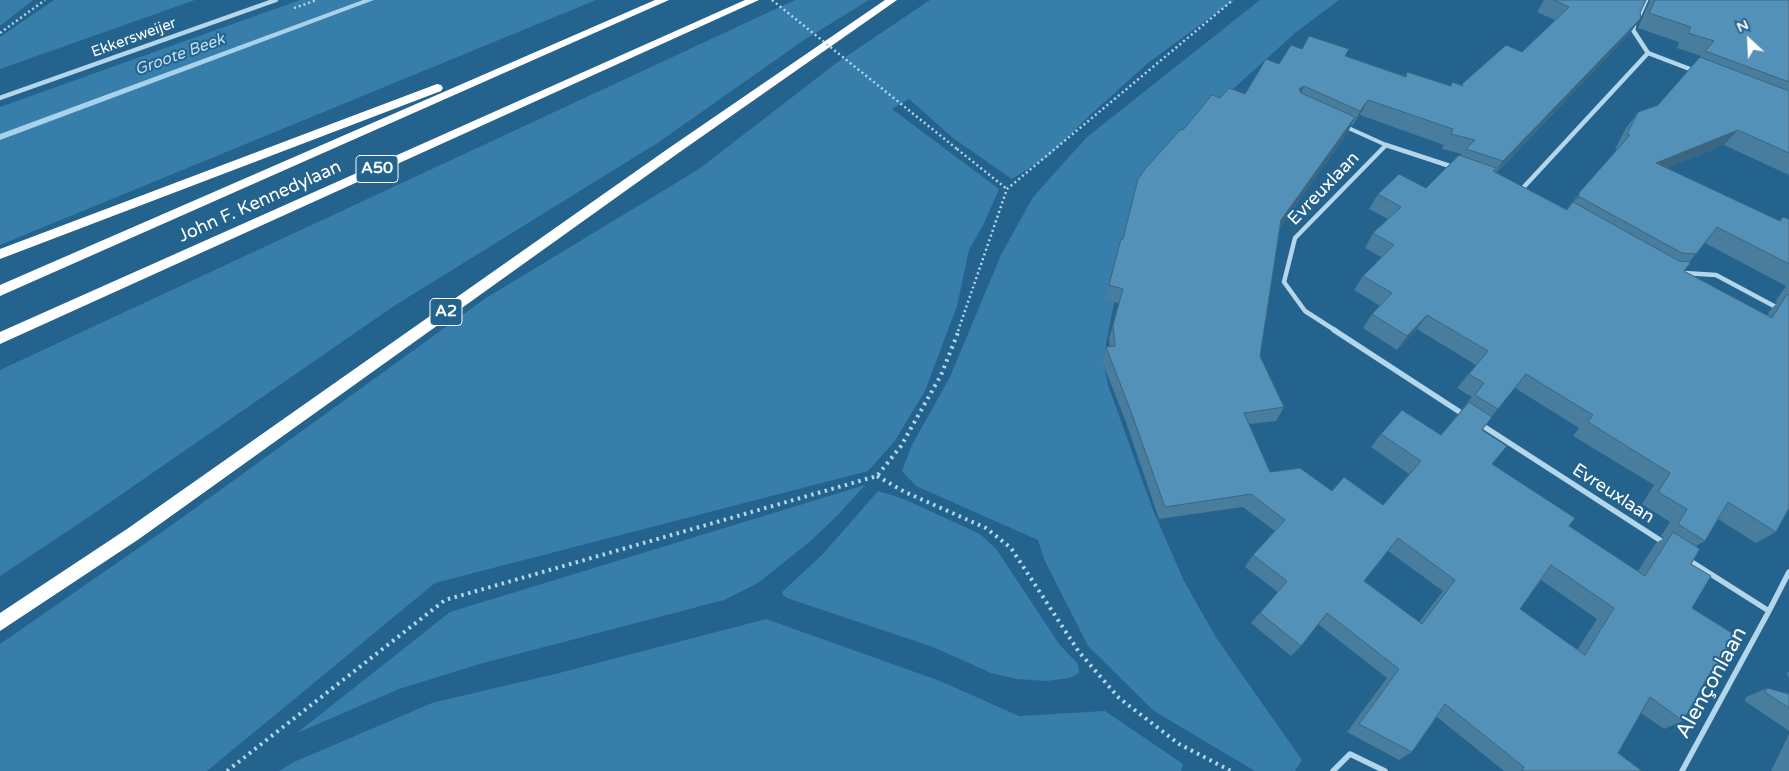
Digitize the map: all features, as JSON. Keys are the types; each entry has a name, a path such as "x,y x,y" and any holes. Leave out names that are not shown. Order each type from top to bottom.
{"highway":[{"name":"John F. Kennedylaan","path":"0,291 664,0"},
{"name":"John F. Kennedylaan","path":"0,338 754,0"},
{"name":"A2","path":"0,623 141,528 673,151 892,0"},
{"name":"A50","path":"0,254 618,20"}],"street":[{"name":"Ekkersweijer","path":"0,98 276,0"},
{"path":"1646,0 1632,30 1648,53 1700,73"},
{"path":"1521,190 1648,53"},
{"path":"1341,125 1386,145 1458,169"},
{"name":"Evreuxlaan","path":"1386,145 1295,238 1284,282 1305,311 1670,547"},
{"path":"1512,187 1530,195"},
{"path":"1676,273 1716,275 1789,314"},
{"path":"1678,552 1769,612 1789,572"},
{"name":"Alençonlaan","path":"1682,771 1769,612"},
{"path":"1333,771 1350,754 1385,771"}],"path":[{"path":"0,32 45,0"},
{"path":"772,0 1007,189"},
{"path":"226,771 445,600 877,476 901,446 942,375 967,310 985,250 1007,189 1233,0"},
{"path":"877,476 905,492 986,528 1011,548 1079,652 1119,698 1179,744 1231,771"}],"shaded area":[{"path":"0,0 33,0 0,26"},
{"path":"54,0 195,0 0,69 0,37"},
{"path":"300,0 596,0 0,245 0,107"},
{"path":"795,0 869,0 804,40 659,142 394,306 80,523 0,576 0,370"},
{"path":"930,0 1234,0 1148,63 1090,115 1049,156 1012,179 953,138 909,99 892,109 999,189 984,223 969,250 957,306 925,391 894,442 868,471 435,583 207,771 0,771 0,644 176,522 486,298 699,169 835,64"},
{"path":"1260,0 1339,0 1295,33 1222,99 1125,246 1103,360 1108,385 1153,510 1184,581 1217,639 1302,760 1295,771 1255,771 1154,711 1088,646 1044,559 1038,540 916,486 902,471 912,445 950,377 1001,255 1033,197 1087,137"},
{"path":"865,485 837,516 808,543 758,583 724,600 483,663 399,689 297,733 450,612"},
{"path":"878,491 904,499 980,534 997,550 1059,644 1078,664 1079,673 1070,678 1046,681 1017,679 991,673 933,647 787,598 782,594 822,555"},
{"path":"766,619 940,681 1019,716 1105,711 1183,764 1181,771 279,771 294,762 432,703 559,673"}],"building":[{"path":"1554,0 1646,0 1640,13 1641,18 1503,161 1466,149 1475,140 1451,134 1453,129 1368,100 1360,111 1304,86 1299,89 1301,93 1355,117 1281,220 1260,356 1284,407 1244,413 1270,472 1300,468 1332,491 1344,477 1383,505 1421,461 1381,434 1402,410 1441,435 1469,402 1492,417 1482,430 1507,446 1492,464 1575,518 1569,526 1645,576 1673,532 1700,549 1691,564 1711,576 1692,608 1735,635 1713,675 1710,673 1683,721 1650,697 1618,753 1642,771 1522,771 1524,767 1445,704 1412,752 1359,724 1399,669 1327,613 1301,646 1260,613 1287,581 1253,555 1285,520 1251,494 1165,507 1106,347 1115,346 1113,325 1123,289 1109,285 1138,179 1212,95 1220,98 1229,88 1245,94 1266,59 1279,64 1291,45 1302,49 1309,36 1349,49 1345,56 1406,77 1407,72 1451,86 1452,82 1463,86 1462,84 1506,45 1522,52 1569,7","holes":["1398,538 1455,580 1422,624 1364,581","1551,565 1614,608 1585,655 1520,609"]},
{"path":"1655,0 1789,0 1789,82 1705,51 1714,41 1688,33 1691,27 1649,13"},
{"path":"1700,57 1789,91 1789,153 1738,130 1656,163 1780,221 1783,217 1789,219 1789,264 1717,227 1696,254 1682,253 1578,196 1580,194 1577,195 1630,135 1627,134 1638,112 1658,105"},
{"path":"1459,155 1496,168 1493,171 1567,210 1573,202 1679,261 1691,262 1684,271 1772,318 1787,294 1789,295 1789,508 1776,532 1728,502 1705,541 1678,524 1687,509 1658,492 1670,473 1588,422 1593,415 1526,374 1498,409 1475,395 1484,383 1469,374 1488,351 1427,315 1407,336 1372,314 1392,293 1363,276 1394,245 1373,233 1401,207 1378,194 1399,174 1426,188"},
{"path":"1767,688 1789,694 1789,708 1765,692"}],"waterway":[{"name":"Groote Beek","path":"0,137 370,0"}]}
